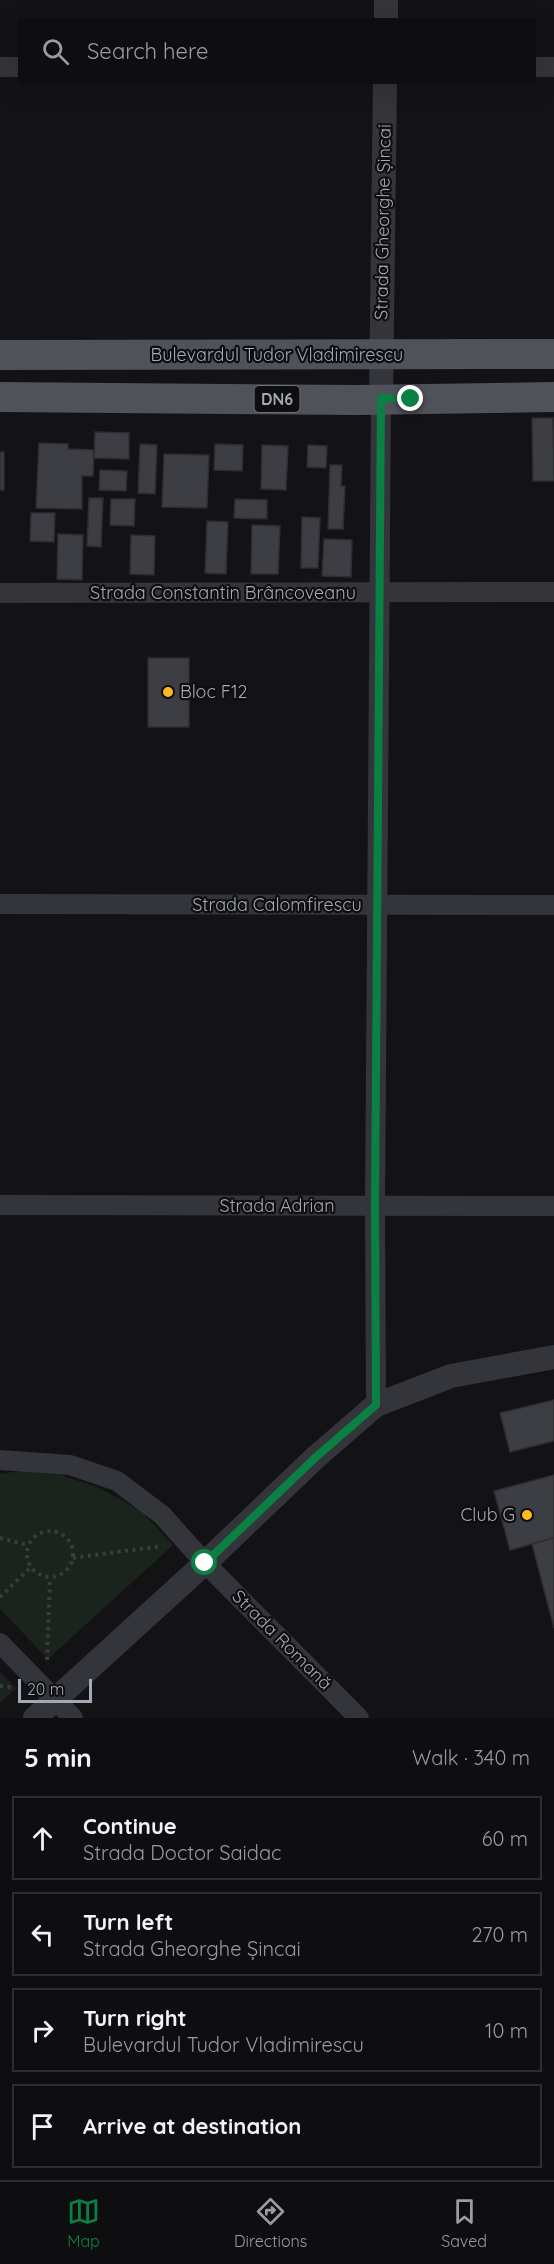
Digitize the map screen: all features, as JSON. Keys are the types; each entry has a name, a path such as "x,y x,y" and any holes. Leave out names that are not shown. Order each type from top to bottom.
{"main road":[{"name":"Bulevardul Tudor Vladimirescu","path":"0,355 554,354"},
{"name":"DN6","path":"0,397 554,397"}],"street":[{"path":"386,0 386,18"},
{"path":"0,67 18,67"},
{"path":"536,67 554,67"},
{"name":"Strada Gheorghe Șincai","path":"376,1405 375,1206 385,84"},
{"name":"Strada Constantin Brâncoveanu","path":"0,593 554,592"},
{"name":"Strada Calomfirescu","path":"0,904 554,905"},
{"name":"Strada Adrian","path":"0,1204 554,1206"},
{"path":"35,1718 205,1563 316,1457 376,1405 451,1376 554,1357"},
{"name":"Strada Romană","path":"0,1460 70,1465 117,1481 162,1515 205,1563 359,1718"},
{"path":"0,1643 73,1718"}],"path":[{"path":"45,1532 56,1532 66,1537 72,1546 74,1558 69,1568 61,1575 50,1578 39,1575 31,1567 27,1557 28,1545 35,1537 45,1532"},
{"path":"74,1558 173,1545 183,1537"},
{"path":"0,1538 28,1545"},
{"path":"0,1597 31,1567"},
{"path":"0,1686 16,1688 48,1659 50,1578"}],"shaded area":[{"path":"21,1471 60,1475 97,1487 141,1511 173,1545 48,1659 0,1609 0,1474"},
{"path":"0,1672 16,1688 0,1703"}],"building":[{"path":"532,418 553,418 554,481 533,481"},
{"path":"95,432 129,433 129,459 94,458"},
{"path":"39,443 68,444 68,449 94,450 93,476 82,476 82,509 36,508"},
{"path":"140,444 157,445 155,494 138,493"},
{"path":"215,444 243,445 242,471 214,470"},
{"path":"262,445 288,446 286,490 261,489"},
{"path":"308,445 327,446 326,468 307,467"},
{"path":"0,452 4,452 4,490 0,490"},
{"path":"164,454 209,455 207,508 162,507"},
{"path":"330,465 342,465 341,486 345,486 343,529 328,529"},
{"path":"100,470 127,471 126,491 99,490"},
{"path":"89,498 103,498 101,547 87,546"},
{"path":"111,499 135,499 134,526 110,525"},
{"path":"235,499 267,500 267,519 234,518"},
{"path":"31,513 55,513 54,542 30,541"},
{"path":"302,517 320,518 318,568 301,568"},
{"path":"207,521 228,522 226,574 205,573"},
{"path":"252,525 280,526 278,574 251,574"},
{"path":"58,534 83,535 82,580 57,579"},
{"path":"131,535 155,536 154,575 130,574"},
{"path":"324,539 352,540 351,577 322,576"},
{"name":"Bloc F12","path":"148,658 189,658 189,727 148,727"},
{"path":"554,1400 554,1441 510,1452 500,1413"},
{"name":"Club G","path":"554,1475 554,1538 510,1550 494,1491"},
{"name":"Club G","path":"554,1538 554,1628 532,1544"}],"place":[{"name":"Bloc F12","path":"168,692"},
{"name":"Club G","path":"527,1515"}],"route":[{"path":"205,1563 316,1457 376,1405 375,1206 381,398 411,399"}]}
